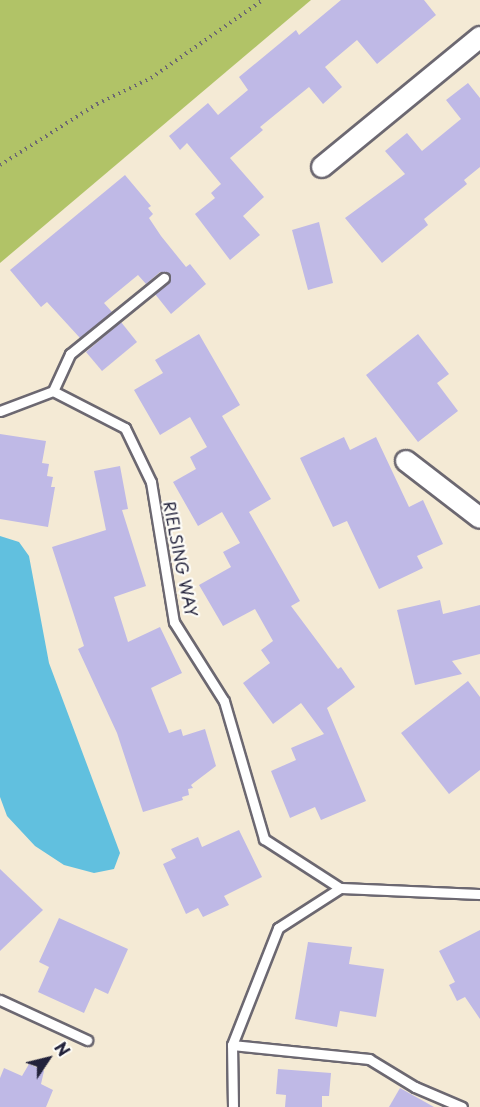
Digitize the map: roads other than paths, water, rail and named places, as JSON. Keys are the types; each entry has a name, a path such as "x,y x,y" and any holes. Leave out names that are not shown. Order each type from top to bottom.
{"street":[{"path":"322,167 480,38"},
{"path":"406,461 480,518"}],"lane":[{"path":"0,411 53,391 70,354 164,278"},
{"name":"RIELSING WAY","path":"53,391 125,428 151,482 174,622 224,701 264,839 340,888"},
{"path":"233,1107 232,1045 278,928 340,888 480,894"},
{"path":"0,1000 87,1040"},
{"path":"232,1045 369,1059 415,1087 462,1107"}],"water":[{"path":"0,536 19,542 29,556 49,663 120,853 114,869 94,873 64,865 35,846 7,816 0,797"}]}
